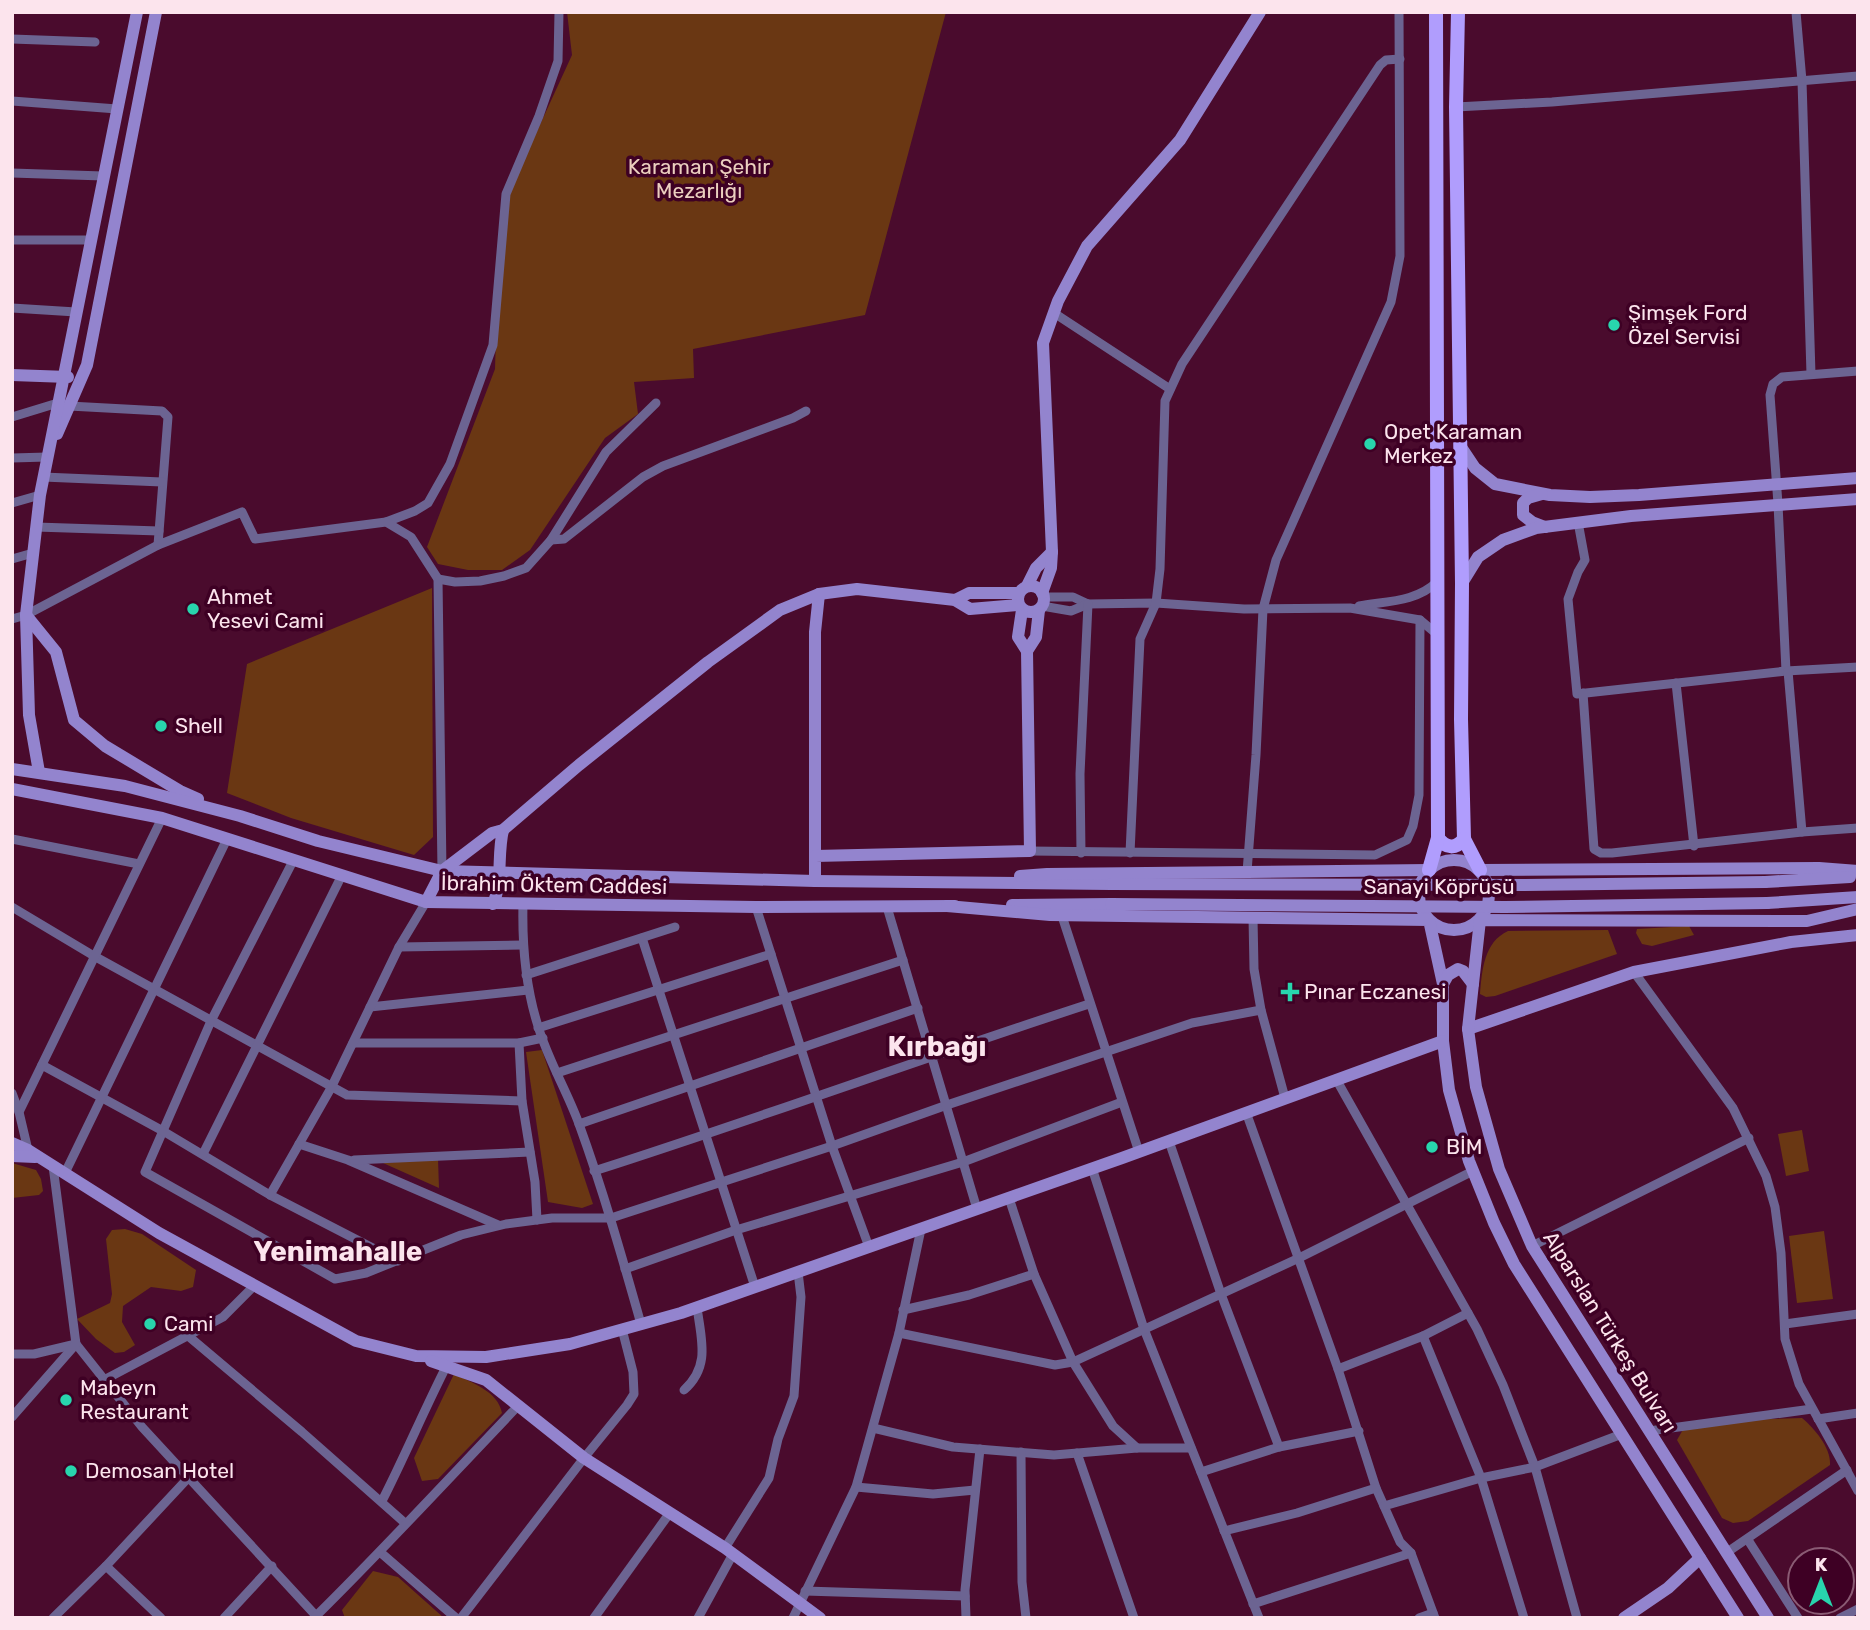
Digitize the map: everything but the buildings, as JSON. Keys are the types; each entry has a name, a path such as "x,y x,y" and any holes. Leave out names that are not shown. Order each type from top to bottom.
{"main road":[{"path":"39,772 29,715 26,615 40,495 47,457 63,406 63,378 138,12"},
{"path":"63,406 75,392 87,365 156,12"},
{"path":"1027,651 1036,637 1051,568 1044,343 1054,313 1087,246 1180,140 1260,12"},
{"path":"1429,920 1419,900 1419,889 1429,870 1438,838 1436,12"},
{"path":"1458,12 1464,839 1486,879 1489,901 1479,920"},
{"path":"12,375 63,378 83,375"},
{"path":"1461,446 1475,468 1495,484 1542,494 1590,497 1777,486 1858,478"},
{"path":"1542,494 1528,498 1523,503 1523,515 1546,527"},
{"path":"1462,583 1478,557 1495,545 1546,527 1778,504 1858,499"},
{"path":"816,856 1030,851 1027,651 1018,637 1022,598 1035,568 1052,552"},
{"path":"426,902 442,871 492,832 503,831 579,765 708,662 780,610 819,594 857,589 955,600 970,609 1022,598 1038,588 1042,601"},
{"path":"815,881 815,632 819,594"},
{"path":"1022,598 1028,612 1042,601"},
{"path":"26,615 55,652 74,720 105,746 180,791 240,816"},
{"name":"İbrahim Öktem Caddesi","path":"12,769 125,786 240,816 318,841 442,871 815,881 1111,884"},
{"name":"İbrahim Öktem Caddesi","path":"12,789 162,818 426,902 756,907 1111,904"},
{"path":"493,904 498,891 499,851 503,831"},
{"path":"1438,838 1444,845 1452,847 1464,839"},
{"path":"954,883 1047,874 1429,870 1438,863 1460,860 1480,870 1819,868 1858,871"},
{"name":"Sanayi Köprüsü","path":"1111,884 1525,885 1765,882 1858,877"},
{"name":"Sanayi Köprüsü","path":"1111,904 1506,907 1767,903 1858,897"},
{"path":"947,906 1062,916 1429,920 1449,930 1460,930 1479,920 1807,921 1858,909"},
{"name":"Alparslan Türkeş Bulvarı","path":"1429,920 1443,984 1443,1041 1449,1090 1473,1171 1494,1223 1514,1264 1738,1618"},
{"name":"Alparslan Türkeş Bulvarı","path":"1479,920 1468,1029 1476,1087 1499,1169 1532,1246 1768,1618"},
{"path":"1468,1029 1634,972 1791,942 1858,936"},
{"path":"1443,984 1448,975 1458,970 1468,976 1473,984"},
{"path":"416,1356 486,1357 570,1344 697,1307 1139,1152 1443,1041"},
{"path":"12,1143 34,1154 159,1233 356,1342 447,1365 486,1380 584,1458 802,1597 820,1618"},
{"path":"12,1156 34,1154"},
{"path":"1624,1618 1668,1588 1700,1558"}],"street":[{"path":"12,619 26,615 158,545 242,512 255,539 386,522 428,503 450,464 491,353 506,194 539,116 558,61 559,12"},
{"path":"1247,872 1263,609 1276,560 1391,302 1397,279 1400,256 1399,12"},
{"path":"1796,12 1802,81 1811,374"},
{"path":"12,39 95,42"},
{"path":"1130,853 1139,639 1156,603 1160,569 1165,401 1182,364 1380,65 1386,60 1400,59"},
{"path":"1457,107 1552,102 1858,76"},
{"path":"12,101 117,109"},
{"path":"12,173 103,176"},
{"path":"12,240 90,240"},
{"path":"12,308 76,312"},
{"path":"1054,313 1170,389"},
{"path":"1802,832 1787,671 1770,395 1773,384 1782,377 1858,372"},
{"path":"438,579 455,582 504,576 526,568 551,540 606,452 656,403"},
{"path":"12,417 63,406 162,411 167,417 158,545"},
{"path":"551,540 564,540 643,477 663,466 806,411"},
{"path":"12,458 47,457"},
{"path":"44,477 162,482"},
{"path":"12,503 40,495"},
{"path":"386,522 411,537 438,579 442,871"},
{"path":"1578,522 1585,560 1568,599 1577,694 1787,671 1858,667"},
{"path":"36,527 159,531"},
{"path":"12,559 33,553"},
{"path":"1042,601 1071,611 1088,604 1156,603 1263,609 1350,608 1415,597 1427,592 1438,582"},
{"path":"1081,853 1080,774 1088,604"},
{"path":"1350,608 1420,620 1438,636"},
{"path":"1030,851 1375,855 1407,840 1413,826 1419,795 1420,620"},
{"path":"1676,683 1694,846"},
{"path":"1583,693 1594,849 1601,853 1858,828"},
{"path":"19,1112 162,818"},
{"path":"12,839 139,864"},
{"path":"65,1173 227,839"},
{"path":"293,861 211,1021 145,1172 335,1279 366,1273 461,1235 499,1226 537,1220 611,1218 1192,1023 1261,1010"},
{"path":"203,1154 341,877"},
{"path":"270,1195 331,1088 399,947 426,902"},
{"path":"523,904 522,945 528,990 538,1028 579,1124 611,1218 641,1324"},
{"path":"12,907 93,956 346,1095 522,1101"},
{"path":"756,907 832,1146 869,1247"},
{"path":"887,907 977,1209"},
{"path":"1062,916 1139,1152"},
{"path":"1254,918 1254,970 1261,1010 1285,1098"},
{"path":"526,975 675,927"},
{"path":"642,938 755,1287"},
{"path":"399,947 522,945"},
{"path":"538,1028 771,954"},
{"path":"557,1073 904,960"},
{"path":"1634,972 1733,1108 1766,1175 1775,1207 1781,1253 1785,1339 1800,1384 1812,1409 1858,1491"},
{"path":"370,1007 528,990"},
{"path":"594,1171 1089,1004"},
{"path":"579,1124 918,1008"},
{"path":"353,1043 519,1043 543,1038"},
{"path":"519,1043 522,1101 535,1182 537,1220"},
{"path":"42,1065 163,1130 270,1195 398,1261"},
{"path":"1336,1079 1468,1313 1503,1385 1535,1467 1577,1618"},
{"path":"12,1093 34,1154"},
{"path":"625,1269 737,1230 964,1162 1122,1101"},
{"path":"1246,1112 1338,1369 1376,1488 1400,1542 1411,1553 1434,1615 1419,1618"},
{"path":"1532,1246 1749,1138"},
{"path":"1169,1140 1221,1294 1279,1447"},
{"path":"299,1144 348,1160 499,1226"},
{"path":"348,1160 530,1152"},
{"path":"53,1166 76,1344 142,1427 317,1617 518,1406"},
{"path":"1092,1168 1144,1329 1258,1618"},
{"path":"899,1333 1055,1365 1073,1362 1299,1258 1473,1171"},
{"path":"1009,1198 1034,1274 1073,1362 1112,1426 1137,1448"},
{"path":"793,1618 856,1487 899,1333 921,1229"},
{"path":"698,1618 729,1551 769,1478 778,1439 794,1396 801,1297 798,1272"},
{"path":"904,1310 969,1295 1034,1274"},
{"path":"104,1380 223,1317 254,1286"},
{"path":"684,1390 693,1382 702,1365 697,1307"},
{"path":"1338,1369 1423,1336 1468,1313"},
{"path":"1785,1324 1858,1314"},
{"path":"461,1618 634,1394 633,1372 622,1329"},
{"path":"187,1335 405,1523"},
{"path":"1423,1336 1482,1478 1524,1618"},
{"path":"12,1354 34,1354 76,1344"},
{"path":"12,1417 76,1344"},
{"path":"382,1501 447,1365"},
{"path":"1649,1431 1812,1409"},
{"path":"1818,1419 1858,1413"},
{"path":"873,1428 953,1447 1021,1452 1054,1454 1137,1448 1191,1448"},
{"path":"1201,1472 1279,1447 1359,1431"},
{"path":"1384,1506 1482,1478 1535,1467 1622,1434"},
{"path":"966,1618 965,1596 980,1449"},
{"path":"1021,1452 1020,1521 1026,1618"},
{"path":"1077,1453 1134,1618"},
{"path":"1726,1553 1847,1470"},
{"path":"53,1618 189,1477"},
{"path":"856,1487 933,1494 975,1490"},
{"path":"1224,1531 1297,1513 1376,1488"},
{"path":"594,1618 669,1514"},
{"path":"1748,1540 1798,1618"},
{"path":"380,1552 456,1618"},
{"path":"1253,1604 1411,1553"},
{"path":"106,1566 161,1618"},
{"path":"224,1618 272,1566"},
{"path":"802,1597 965,1596"},
{"path":"1840,1618 1858,1609"}],"green space":[{"name":"Karaman Şehir Mezarlığı","path":"567,12 946,12 865,315 693,349 694,378 634,382 638,414 605,438 530,550 502,570 468,570 438,564 427,547 495,369 497,301 509,192 572,55"},
{"path":"432,588 433,837 414,855 291,818 227,793 247,664"},
{"path":"1689,926 1694,935 1652,946 1642,944 1636,933 1637,929"},
{"path":"1608,930 1617,954 1495,996 1486,997 1480,994 1483,966 1489,949 1508,931"},
{"path":"542,1050 593,1204 582,1208 548,1202 526,1052"},
{"path":"1802,1130 1809,1171 1786,1176 1778,1134"},
{"path":"438,1159 439,1188 383,1163"},
{"path":"12,1163 36,1170 43,1191 39,1195 12,1198"},
{"path":"125,1229 142,1234 196,1270 193,1287 181,1291 151,1287 123,1306 122,1322 135,1345 124,1352 115,1353 96,1339 77,1319 110,1303 112,1294 106,1239 112,1230"},
{"path":"1824,1231 1833,1299 1797,1303 1789,1236"},
{"path":"454,1374 490,1393 500,1405 502,1413 438,1479 422,1481 414,1458"},
{"path":"1802,1418 1821,1439 1828,1452 1830,1465 1748,1521 1733,1523 1722,1518 1677,1440 1685,1426 1697,1421"},
{"path":"373,1571 398,1577 444,1618 345,1618 342,1610"}],"place":[{"name":"Şimşek Ford Özel Servisi","path":"1614,325"},
{"name":"Opet Karaman Merkez","path":"1370,444"},
{"name":"Ahmet Yesevi Cami","path":"193,609"},
{"name":"Shell","path":"161,726"},
{"name":"Pınar Eczanesi","path":"1290,992"},
{"name":"BİM","path":"1432,1147"},
{"name":"Cami","path":"150,1324"},
{"name":"Mabeyn Restaurant","path":"66,1400"},
{"name":"Demosan Hotel","path":"71,1471"}],"district":[{"name":"Kırbağı","path":"937,1046"},
{"name":"Yenimahalle","path":"338,1251"}]}
